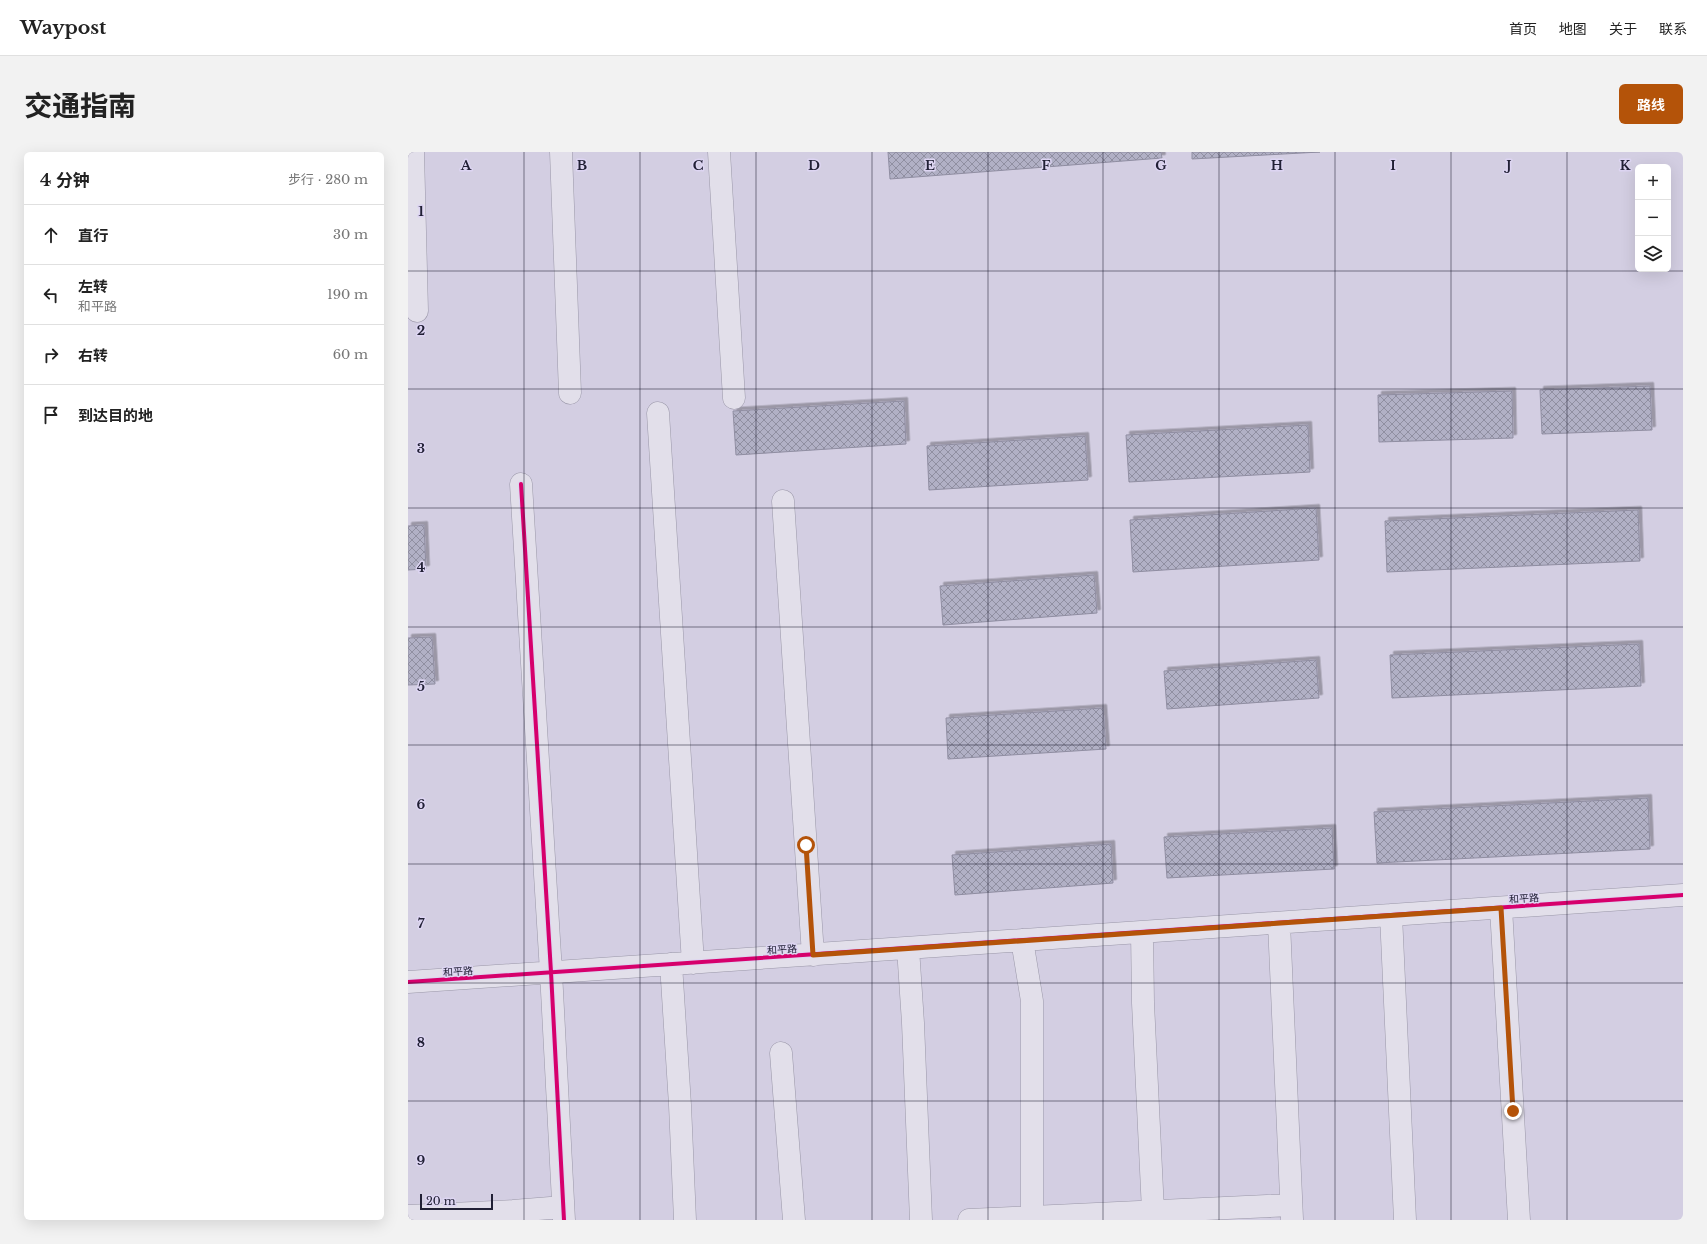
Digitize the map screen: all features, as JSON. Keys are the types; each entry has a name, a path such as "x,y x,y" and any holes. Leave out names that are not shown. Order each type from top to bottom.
{"street":[{"path":"413,152 417,311"},
{"path":"561,152 570,393"},
{"path":"718,152 734,398"},
{"path":"658,414 693,963"},
{"path":"408,1216 513,1211 563,1213 551,972 521,484"},
{"path":"783,501 813,955"},
{"name":"和平路","path":"408,982 1683,895"},
{"path":"1501,908 1519,1220"},
{"path":"1391,915 1405,1220"},
{"path":"969,1220 1032,1217 1082,1217 1152,1211 1292,1212 1279,923"},
{"path":"1142,932 1143,1003 1152,1211"},
{"path":"1022,940 1032,1001 1032,1217"},
{"path":"908,948 913,1023 921,1220"},
{"path":"671,964 680,1105 685,1220"},
{"path":"781,1053 794,1220"}],"building":[{"path":"888,152 1161,152 1162,158 890,179"},
{"path":"1192,152 1320,152 1192,159"},
{"path":"1650,386 1652,430 1542,434 1540,390"},
{"path":"1512,391 1513,438 1379,442 1378,395"},
{"path":"904,401 906,444 736,455 733,411"},
{"path":"1308,425 1310,472 1129,482 1126,435"},
{"path":"1085,436 1088,480 929,490 927,446"},
{"path":"1316,508 1319,560 1133,572 1130,520"},
{"path":"1638,510 1640,561 1387,572 1385,521"},
{"path":"424,525 426,569 408,570 408,526"},
{"path":"1094,575 1097,613 943,625 940,586"},
{"path":"432,637 435,684 408,685 408,638"},
{"path":"1639,644 1641,686 1392,698 1390,655"},
{"path":"1316,660 1319,698 1167,709 1164,671"},
{"path":"1103,708 1106,749 948,759 946,718"},
{"path":"1648,798 1650,849 1377,863 1374,812"},
{"path":"1332,828 1334,869 1167,878 1164,837"},
{"path":"1111,844 1113,883 955,895 952,855"}],"cycle path":[{"path":"521,484 551,972 564,1220"},
{"path":"408,982 1683,895"}],"route":[{"path":"806,845 813,955 1501,908 1513,1111"}]}
